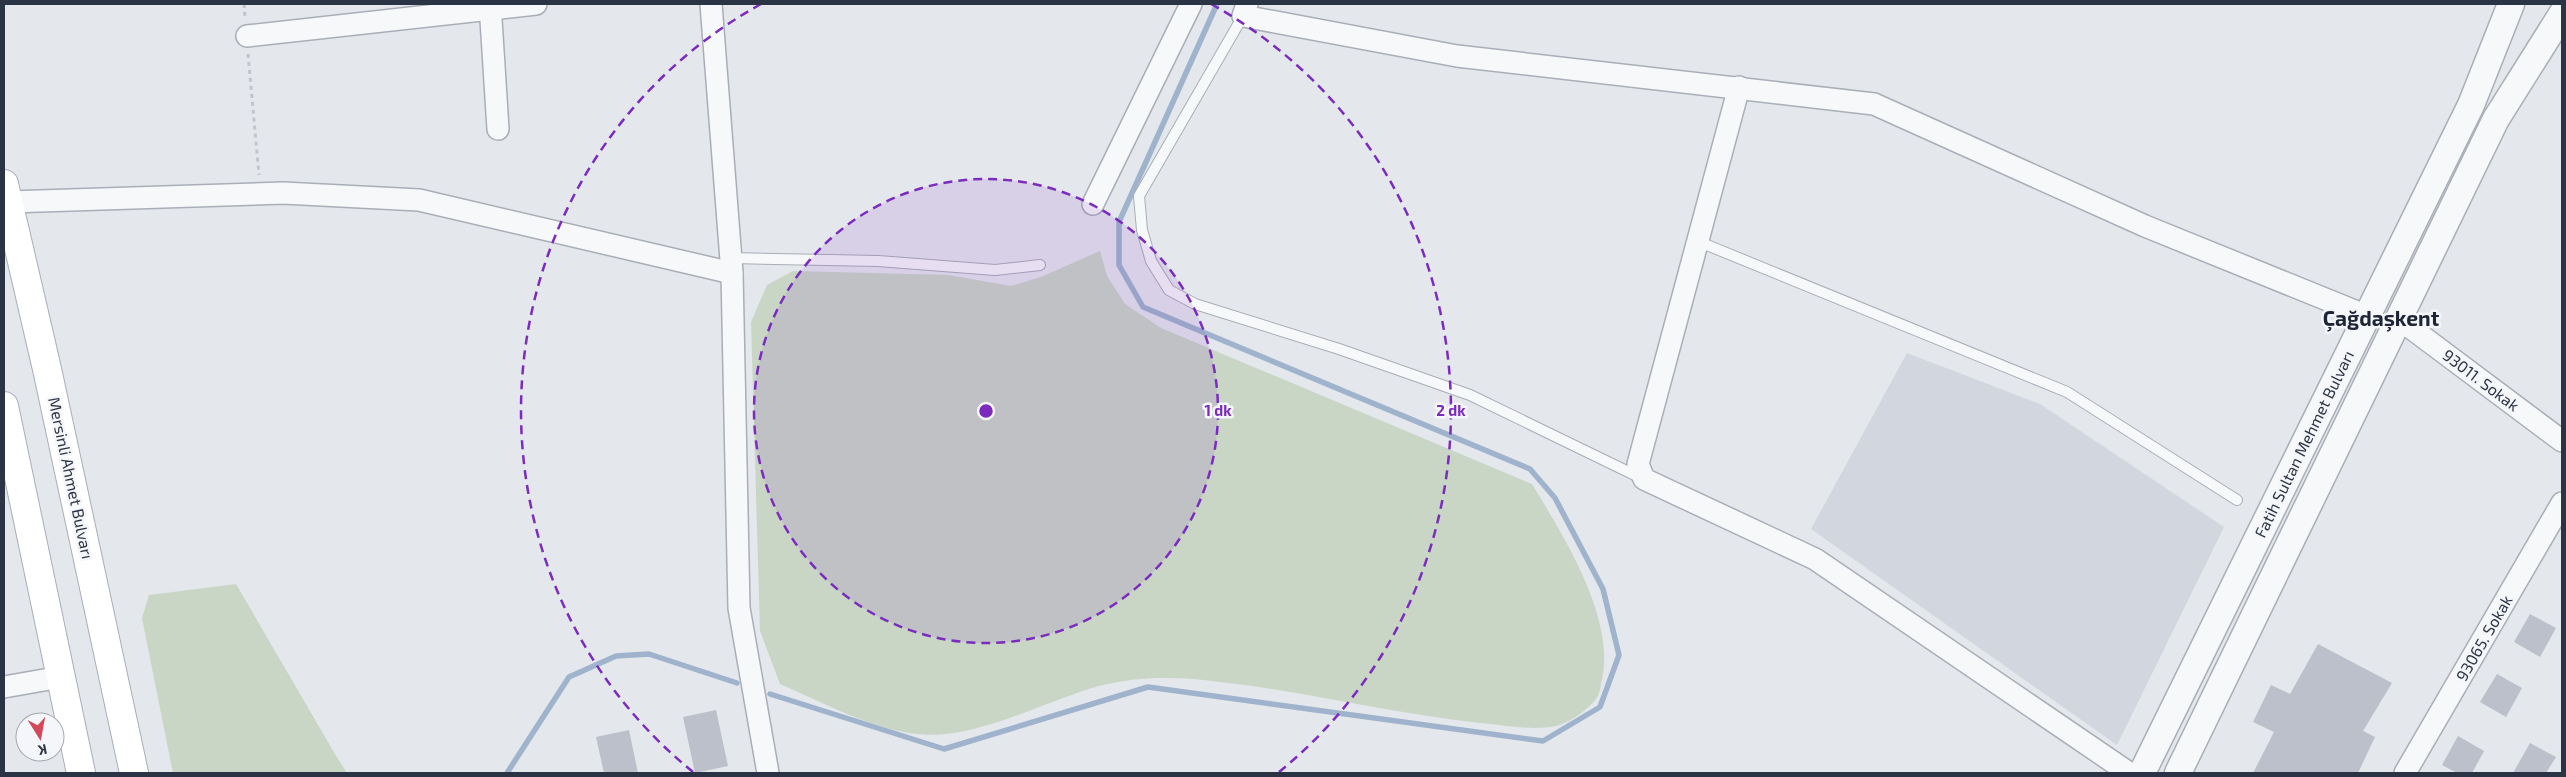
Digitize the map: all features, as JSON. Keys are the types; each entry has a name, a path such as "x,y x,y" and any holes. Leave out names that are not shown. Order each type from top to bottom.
{"main road":[{"name":"Mersinli Ahmet Bulvarı","path":"6,193 134,773"},
{"path":"4,406 81,773"}],"street":[{"path":"247,36 490,6 536,4"},
{"path":"711,4 731,266 739,608 768,773"},
{"path":"1093,204 1191,4"},
{"name":"Fatih Sultan Mehmet Bulvarı","path":"2142,773 2471,105 2511,4"},
{"path":"490,6 498,128"},
{"path":"1245,10 1457,56 1874,104 2145,226 2367,316"},
{"name":"Fatih Sultan Mehmet Bulvarı","path":"2178,773 2496,119 2562,14"},
{"path":"1739,88 1638,464 1644,479 1815,559 2129,773"},
{"path":"6,193 260,194 419,200 731,266"},
{"name":"93011. Sokak","path":"2399,319 2562,441"},
{"name":"93065. Sokak","path":"2405,773 2562,503"},
{"path":"4,687 60,677"}],"lane":[{"path":"1245,10 1139,196 1142,230 1151,261 1169,290 1195,304 1339,349 1470,395 1644,479"},
{"path":"1697,241 2068,392 2237,500"},
{"path":"731,266 878,261 995,270 1040,265"}],"path":[{"path":"244,4 260,194"}],"shaded area":[{"path":"1907,353 2040,404 2224,527 2117,745 1811,529"}],"green space":[{"path":"1100,251 1107,276 1125,304 1161,328 1532,484 1572,554 1585,580 1595,607 1602,634 1604,659 1599,692 1592,703 1578,716 1562,724 1528,728 1449,719 1260,687 1195,679 1164,678 1115,682 1099,686 985,726 939,735 899,731 864,721 780,684 760,631 751,322 767,285 793,271 948,275 1011,286 1041,277"},
{"path":"236,584 347,773 173,773 142,618 149,595"}],"building":[{"path":"2530,614 2556,628 2540,657 2514,642"},
{"path":"2318,644 2392,683 2363,731 2375,737 2358,773 2253,773 2274,732 2253,722 2271,685 2290,694"},
{"path":"2497,674 2522,688 2506,717 2480,702"},
{"path":"716,710 728,766 695,773 683,717"},
{"path":"629,730 638,773 604,773 596,737"},
{"path":"2458,736 2484,751 2472,773 2457,773 2442,765"},
{"path":"2530,743 2556,757 2546,773 2513,773"}],"waterway":[{"path":"770,694 944,749 1148,687 1543,741 1600,707 1619,655 1603,589 1555,498 1530,469 1143,307 1119,265 1119,222 1217,4"},
{"path":"507,773 569,677 616,656 649,654 737,683"}],"district":[{"name":"Çağdaşkent","path":"2381,319"}]}
